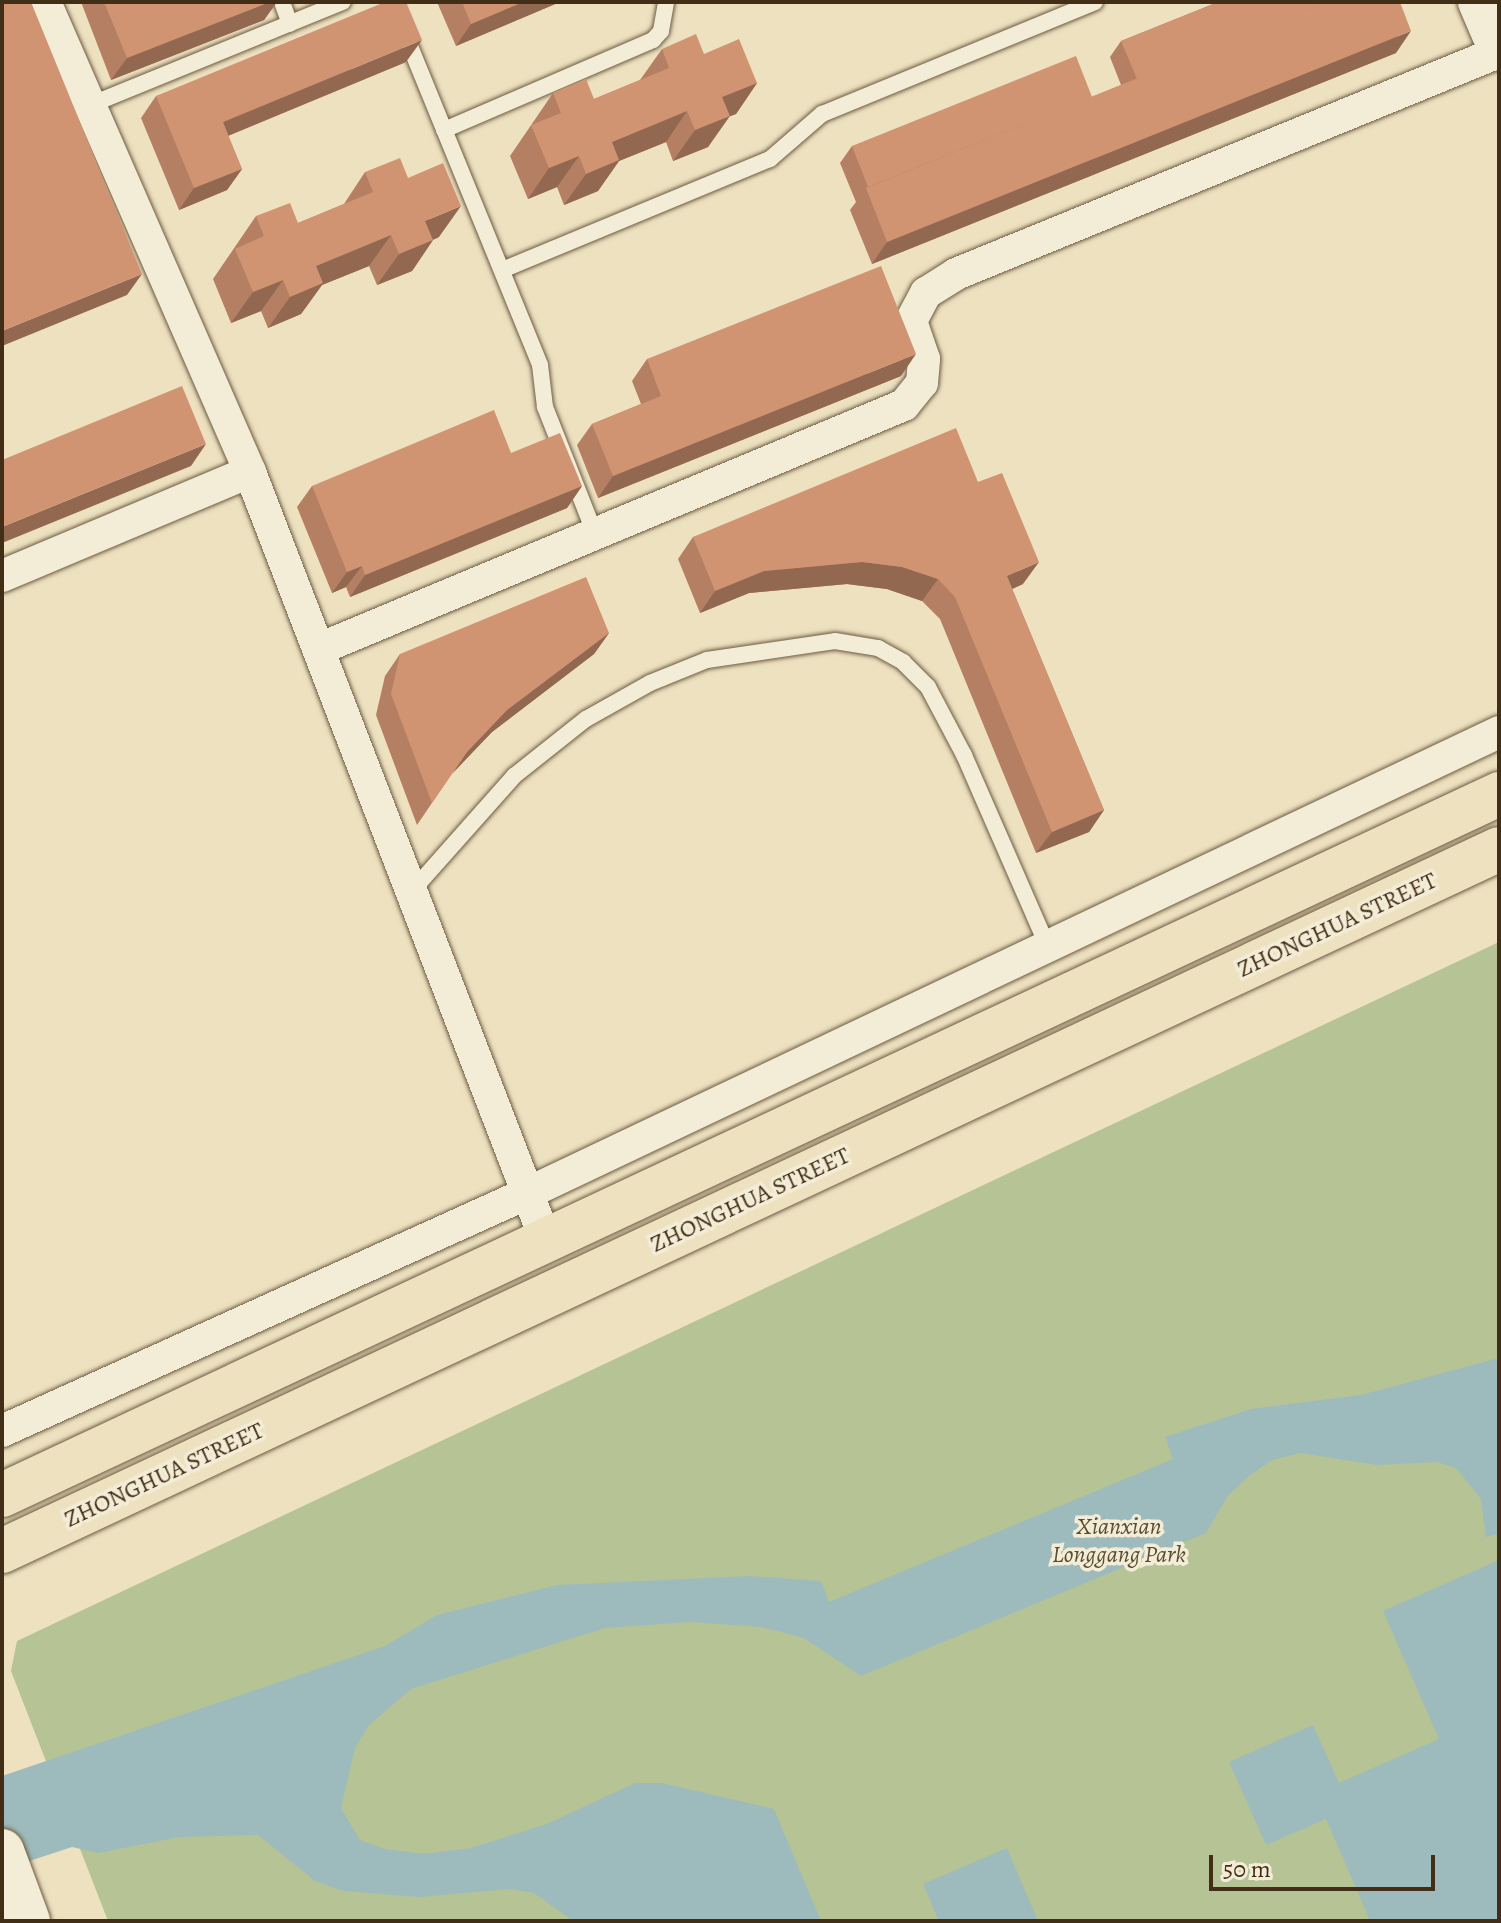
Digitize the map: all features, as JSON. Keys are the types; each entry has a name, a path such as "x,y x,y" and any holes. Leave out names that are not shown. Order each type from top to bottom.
{"main road":[{"name":"ZHONGHUA STREET","path":"2,1495 1499,794"},
{"name":"ZHONGHUA STREET","path":"2,1551 1499,849"},
{"path":"2,1851 28,1921"}],"street":[{"path":"45,2 250,472 530,1192 546,1241"},
{"path":"319,649 904,405 922,383 924,359 911,321 926,293 956,274 1499,52 1478,2"},
{"path":"2,576 250,472"},
{"path":"2,1431 530,1192 1499,732"}],"lane":[{"path":"282,2 290,24"},
{"path":"90,105 343,2"},
{"path":"392,2 540,365 545,407 595,534"},
{"path":"444,130 653,40 661,31 666,2"},
{"path":"502,270 770,159 822,114 1095,2"},
{"path":"412,891 514,776 586,719 650,683 707,660 835,641 878,648 903,662 928,687 964,755 1047,945"}],"green space":[{"name":"Xianxian Longgang Park","path":"1499,942 1499,1921 108,1921 11,1671 17,1641"}],"water":[{"path":"1499,1358 1499,1534 1486,1537 1481,1499 1456,1468 1437,1462 1377,1465 1300,1453 1272,1460 1249,1476 1227,1497 1206,1533 861,1676 804,1638 761,1627 689,1622 605,1628 411,1689 369,1725 355,1748 341,1808 360,1840 385,1849 424,1854 471,1848 547,1824 635,1783 662,1783 774,1809 821,1921 573,1921 534,1893 510,1889 420,1897 344,1891 315,1881 258,1835 180,1837 98,1853 72,1847 2,1870 2,1776 385,1646 437,1615 557,1585 751,1576 821,1581 829,1602 1173,1459 1165,1437 1251,1409 1361,1395"},
{"path":"1499,1560 1499,1921 1364,1921 1369,1918 1326,1819 1266,1845 1229,1762 1313,1725 1339,1783 1439,1739 1383,1611"},
{"path":"1007,1848 1038,1921 939,1921 923,1884"}],"building":[{"path":"2,2 31,2 142,274 2,331"},
{"path":"104,2 270,2 127,58"},
{"path":"385,2 406,2 422,40 223,122 242,169 194,188 156,96"},
{"path":"462,2 523,2 471,24"},
{"path":"1218,2 1324,3 1137,79 1121,41"},
{"path":"1326,2 1400,2 1411,31 887,242 866,188"},
{"path":"696,34 704,54 739,39 757,83 722,97 730,116 695,130 687,111 612,142 619,160 586,174 579,156 549,168 531,125 561,113 553,93 586,79 594,99 669,68 662,49"},
{"path":"1076,56 1092,97 868,187 852,146"},
{"path":"400,158 408,178 443,163 461,206 425,221 433,240 399,254 391,235 316,266 323,283 290,297 283,280 253,292 235,249 264,236 256,216 290,203 298,223 373,192 365,172"},
{"path":"881,266 916,354 613,476 592,424 661,396 647,359"},
{"path":"182,386 206,444 2,527 2,460"},
{"path":"494,410 511,453 560,433 582,486 365,575 362,566 347,572 312,486"},
{"path":"956,428 978,482 1002,473 1039,562 1007,576 1104,810 1052,832 955,597 938,579 902,567 862,562 764,571 715,591 693,537"},
{"path":"586,577 609,633 507,710 467,752 432,803 391,694 400,654"}]}
